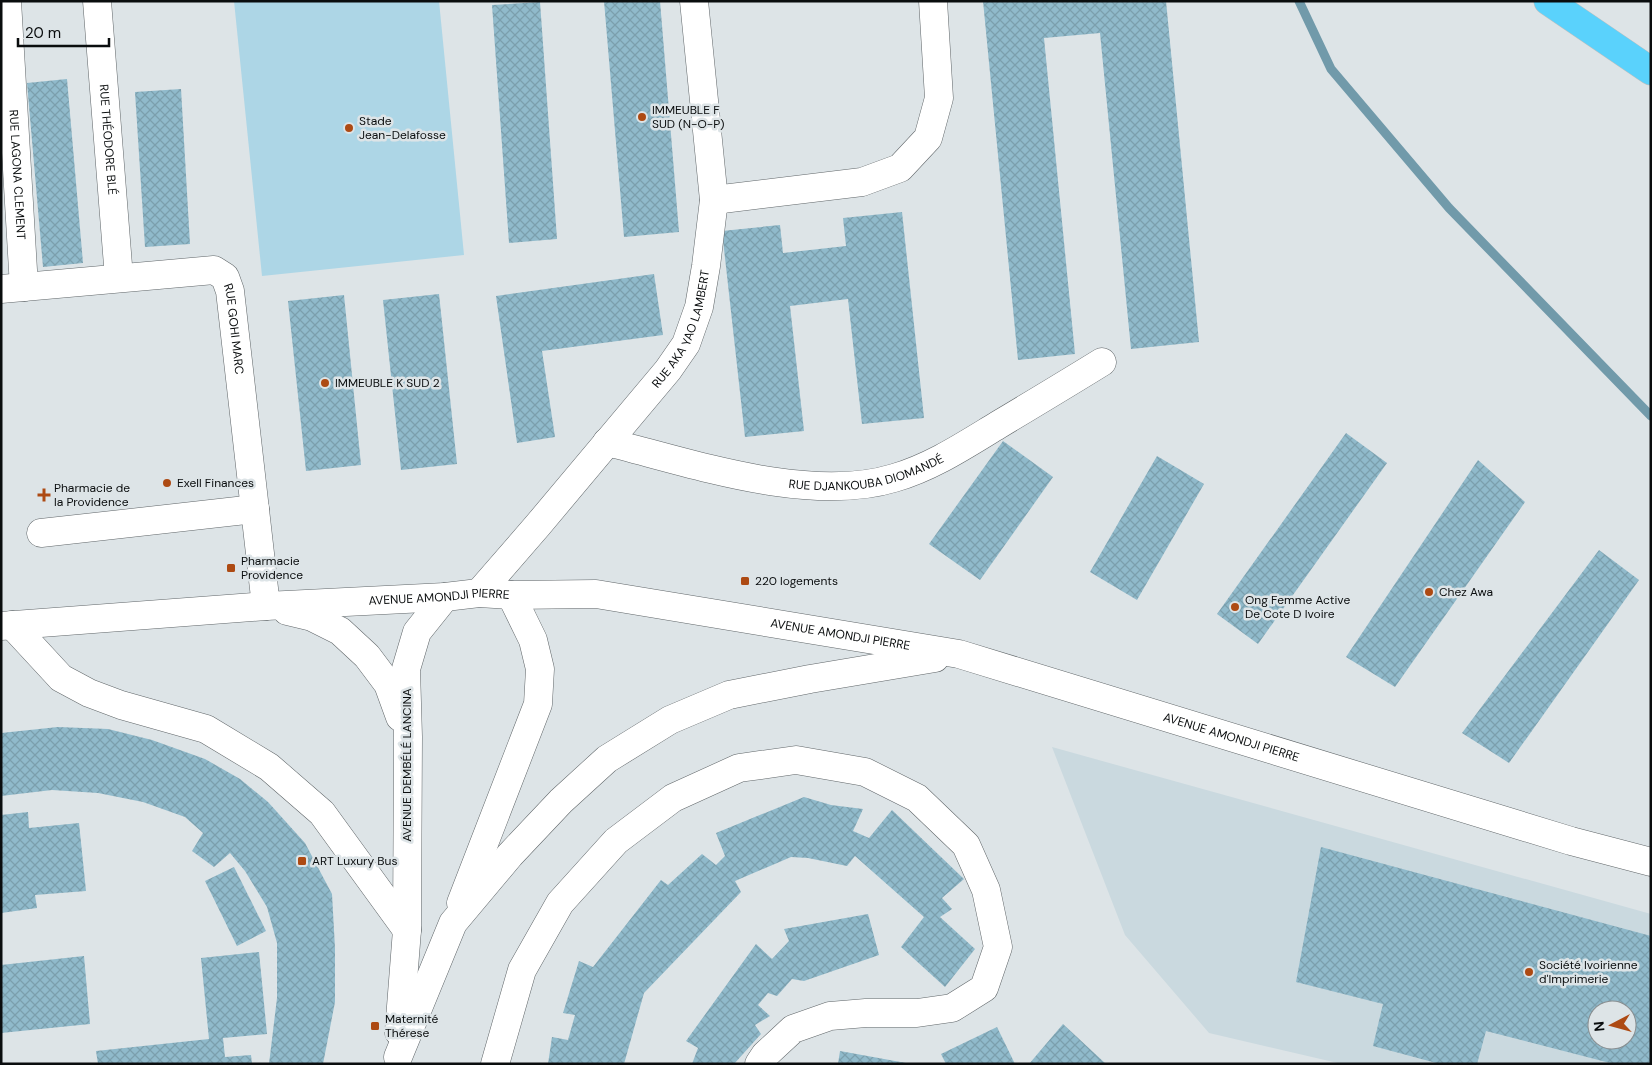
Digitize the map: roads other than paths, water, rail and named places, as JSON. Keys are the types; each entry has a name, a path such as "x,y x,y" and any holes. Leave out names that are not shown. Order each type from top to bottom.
{"highway":[{"path":"1548,1 1651,71"}],"street":[{"name":"RUE LAGONA CLEMENT","path":"7,1 12,288"},
{"name":"RUE THÉODORE BLÉ","path":"97,1 120,278"},
{"name":"RUE AKA YAO LAMBERT","path":"479,592 668,370 686,344 699,307 714,200 694,1"},
{"path":"714,200 862,182 900,168 928,138 939,98 933,1"},
{"name":"RUE GOHI MARC","path":"12,288 214,270 225,277 230,291 266,606"},
{"name":"RUE DJANKOUBA DIOMANDÉ","path":"607,442 749,478 800,484 848,486 893,478 939,461 1102,362"},
{"path":"41,534 255,509"},
{"name":"AVENUE AMONDJI PIERRE","path":"7,626 266,606 445,597 479,592 511,595 596,594 959,654 1571,841 1651,862"},
{"path":"401,1061 538,704 540,669 533,640 511,595"},
{"name":"AVENUE DEMBÉLÉ LANCINA","path":"401,1061 407,930 408,737 406,669 417,632 445,597"},
{"path":"266,606 312,617 340,631 367,656 388,684 408,737"},
{"path":"7,626 61,678 89,693 121,705 206,729 269,767 322,813 407,930"},
{"path":"453,923 510,855 561,801 607,759 670,720 730,695 810,678 959,654"},
{"path":"495,1064 522,970 560,903 616,840 673,798 739,768 796,760 865,772 916,798 966,845 986,890 998,947 984,988 952,1008 917,1014 866,1013 830,1016 794,1029 765,1055 759,1064"}],"waterway":[{"path":"1299,1 1331,69 1449,208 1651,416"}],"place":[{"name":"IMMEUBLE F SUD (N-O-P)","path":"642,117"},
{"name":"Stade Jean-Delafosse","path":"349,128"},
{"name":"IMMEUBLE K SUD 2","path":"325,383"},
{"name":"Exell Finances","path":"167,483"},
{"name":"Pharmacie de la Providence","path":"44,495"},
{"name":"Pharmacie Providence","path":"231,568"},
{"name":"220 logements","path":"745,581"},
{"name":"Chez Awa","path":"1429,592"},
{"name":"Ong Femme Active De Cote D Ivoire","path":"1235,607"},
{"name":"ART Luxury Bus","path":"302,861"},
{"name":"Société Ivoirienne d'Imprimerie","path":"1529,972"},
{"name":"Maternité Thérese","path":"375,1026"}]}
